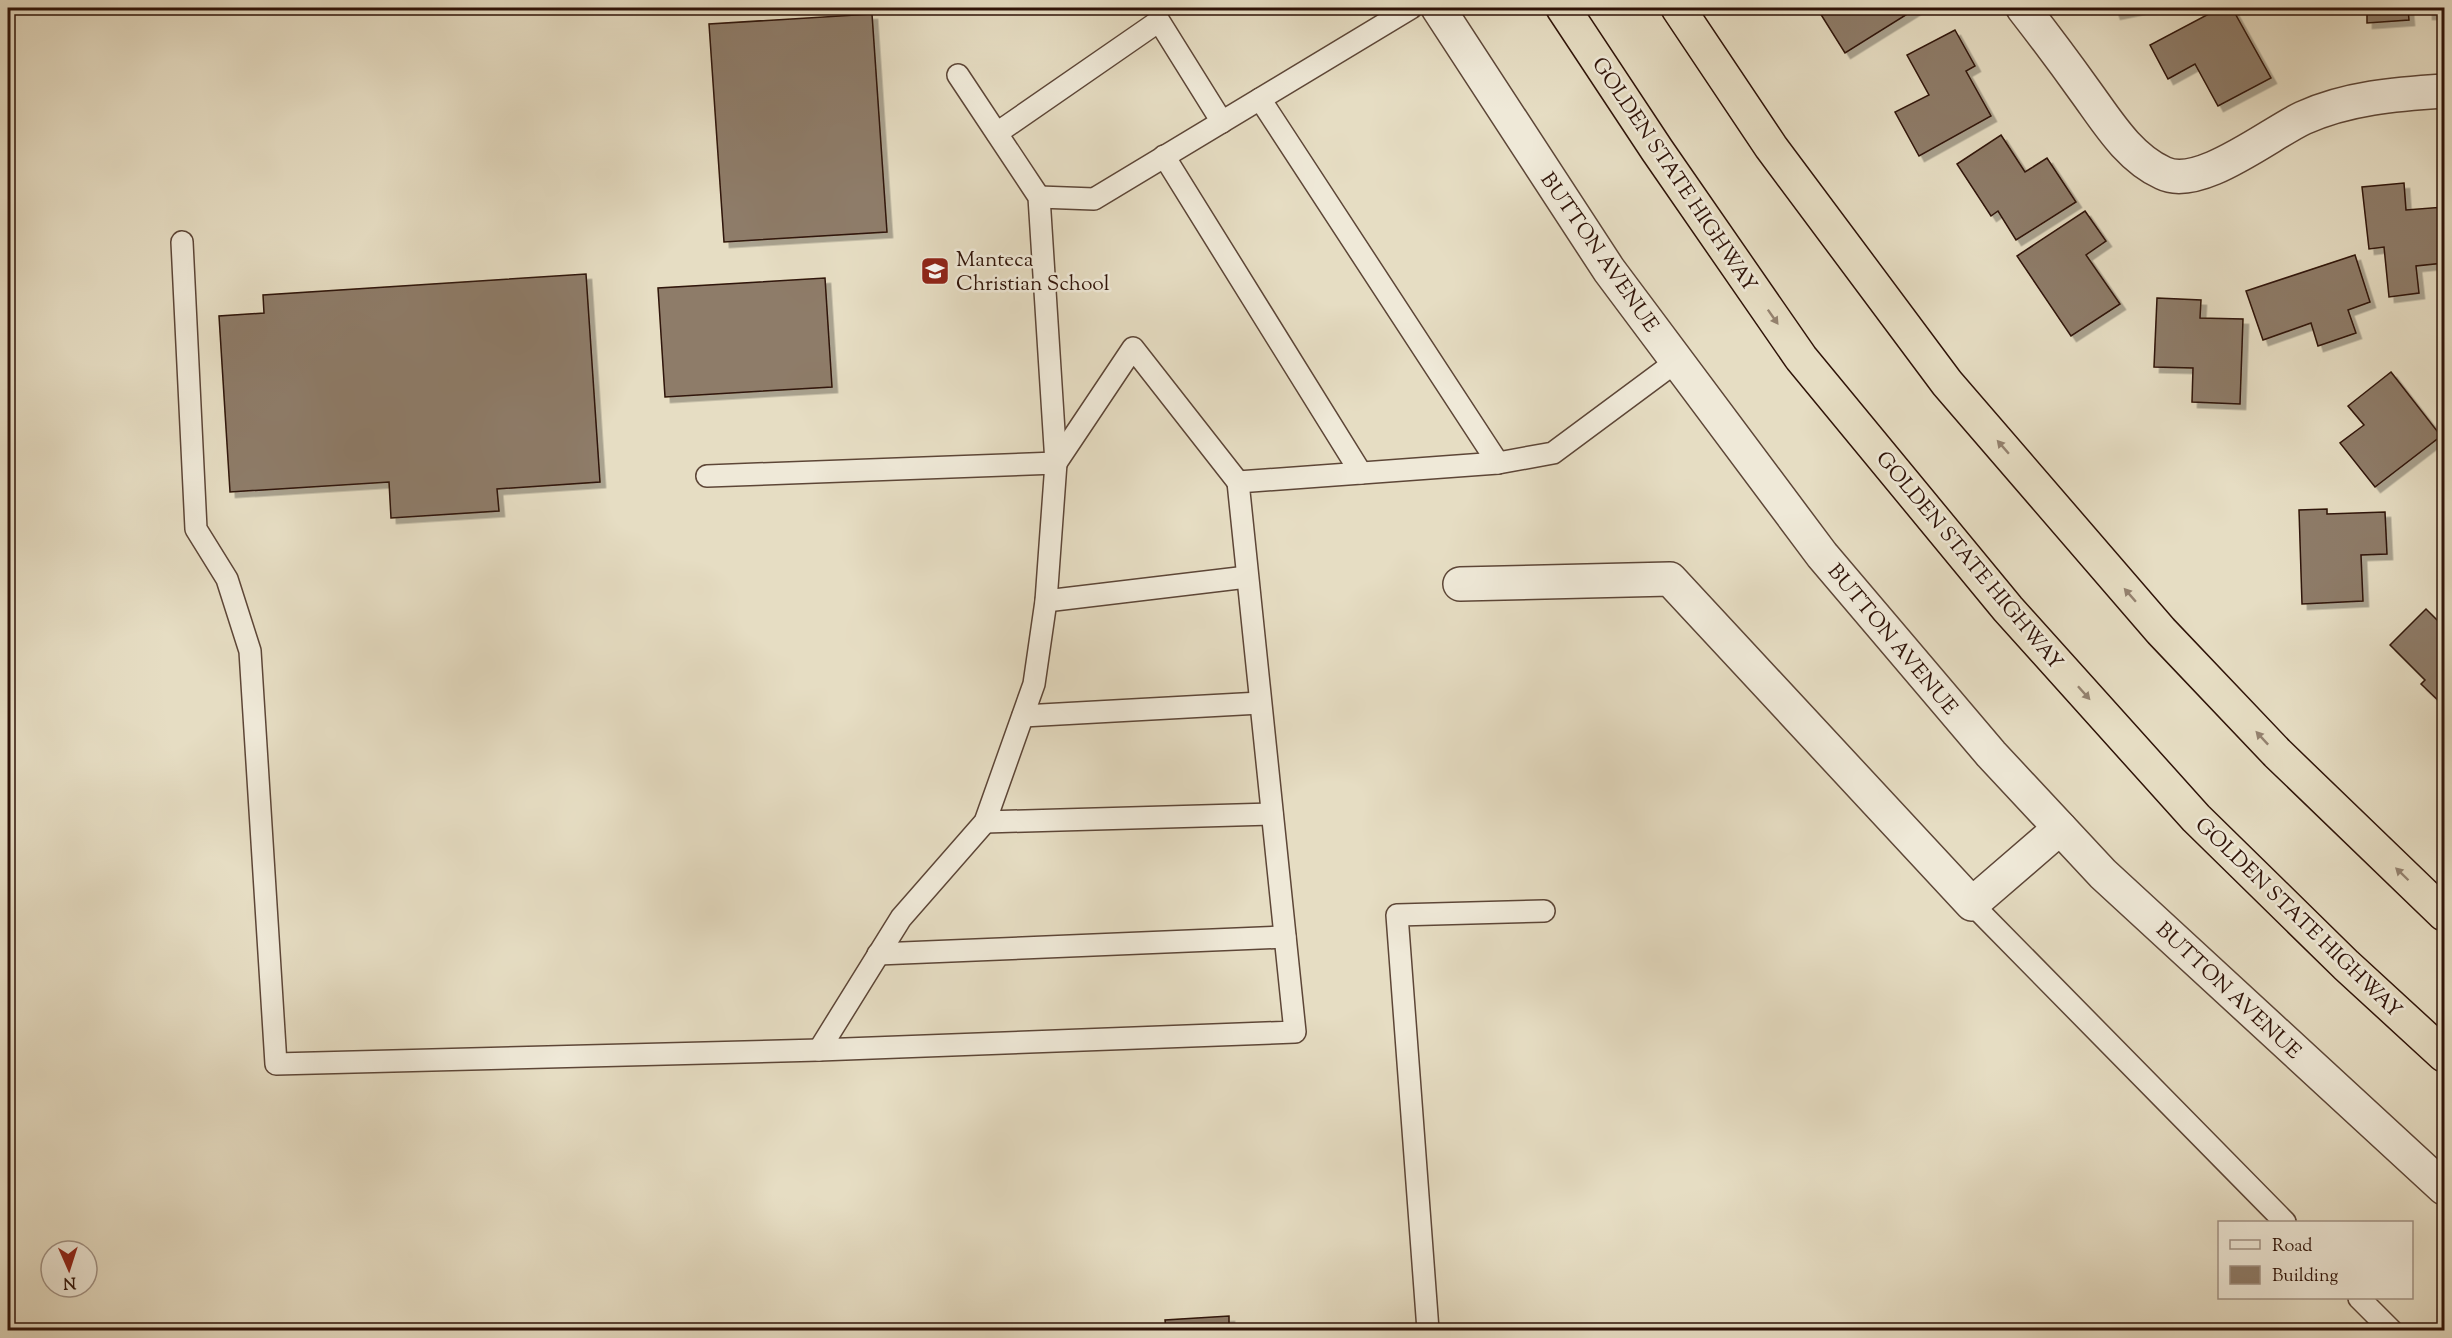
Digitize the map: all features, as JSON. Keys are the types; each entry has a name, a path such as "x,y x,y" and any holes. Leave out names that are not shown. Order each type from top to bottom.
{"highway":[{"name":"GOLDEN STATE HIGHWAY","path":"1563,8 1657,150 1801,357 2008,609 2196,818 2346,965 2445,1055"},
{"path":"1678,8 1771,147 1947,383 2161,631 2277,753 2445,914"}],"street":[{"name":"BUTTON AVENUE","path":"1438,8 1609,270 1822,555 1991,754 2103,874 2445,1188"},
{"path":"2023,8 2127,147 2164,174 2179,176 2206,173 2302,118 2344,103 2409,93 2445,91"},
{"path":"1460,584 1670,579 1972,904 2060,828"}],"lane":[{"path":"1039,197 1094,199 1411,8"},
{"path":"997,133 1159,21 1222,122"},
{"path":"819,1050 901,918 984,822 1034,684 1046,601 1056,463 1039,197 958,75"},
{"path":"1260,99 1498,463"},
{"path":"1164,156 1361,473"},
{"path":"182,242 196,529 227,579 250,651 276,1064 819,1050 1295,1032 1238,482 1133,348 1056,463"},
{"path":"1238,482 1498,463 1553,453 1677,361"},
{"path":"707,476 1056,463"},
{"path":"1046,601 1247,577"},
{"path":"1023,716 1260,703"},
{"path":"984,822 1272,814"},
{"path":"1972,904 2284,1221"},
{"path":"1428,1330 1397,915 1544,911"},
{"path":"878,954 1285,937"},
{"path":"2360,1299 2391,1330"}],"building":[{"path":"1829,8 1917,8 1845,53 1820,13"},
{"path":"2113,8 2143,8 2115,14"},
{"path":"2220,8 2232,8 2271,78 2218,106 2195,64 2168,79 2150,45"},
{"path":"2367,8 2408,8 2409,20 2367,23"},
{"path":"2427,8 2444,8 2444,14 2427,14"},
{"path":"872,14 887,232 724,242 709,24"},
{"path":"1955,30 1975,66 1966,71 1991,116 1919,156 1895,112 1929,95 1907,55"},
{"path":"2001,135 2025,172 2047,158 2076,202 2016,240 1998,211 1991,216 1957,164"},
{"path":"2404,183 2406,210 2444,207 2444,263 2416,266 2419,293 2389,297 2384,247 2369,249 2362,187"},
{"path":"2085,211 2106,241 2086,255 2120,304 2071,336 2017,256"},
{"path":"2355,255 2370,302 2348,310 2356,333 2318,346 2311,323 2263,340 2246,291"},
{"path":"586,274 600,482 497,489 499,511 391,518 389,482 230,492 219,316 264,313 263,295"},
{"path":"825,278 832,387 665,397 658,288"},
{"path":"2157,298 2201,300 2200,318 2243,319 2240,404 2192,402 2193,368 2154,367"},
{"path":"2391,372 2441,436 2375,487 2340,443 2364,425 2348,406"},
{"path":"2444,385 2444,398 2438,391"},
{"path":"2327,509 2327,514 2385,512 2387,554 2361,555 2363,601 2302,604 2299,510"},
{"path":"2426,609 2444,627 2444,706 2421,684 2425,680 2390,645"},
{"path":"1229,1316 1229,1330 1166,1330 1165,1320"}],"place":[{"name":"Manteca Christian School","path":"935,271"}]}
